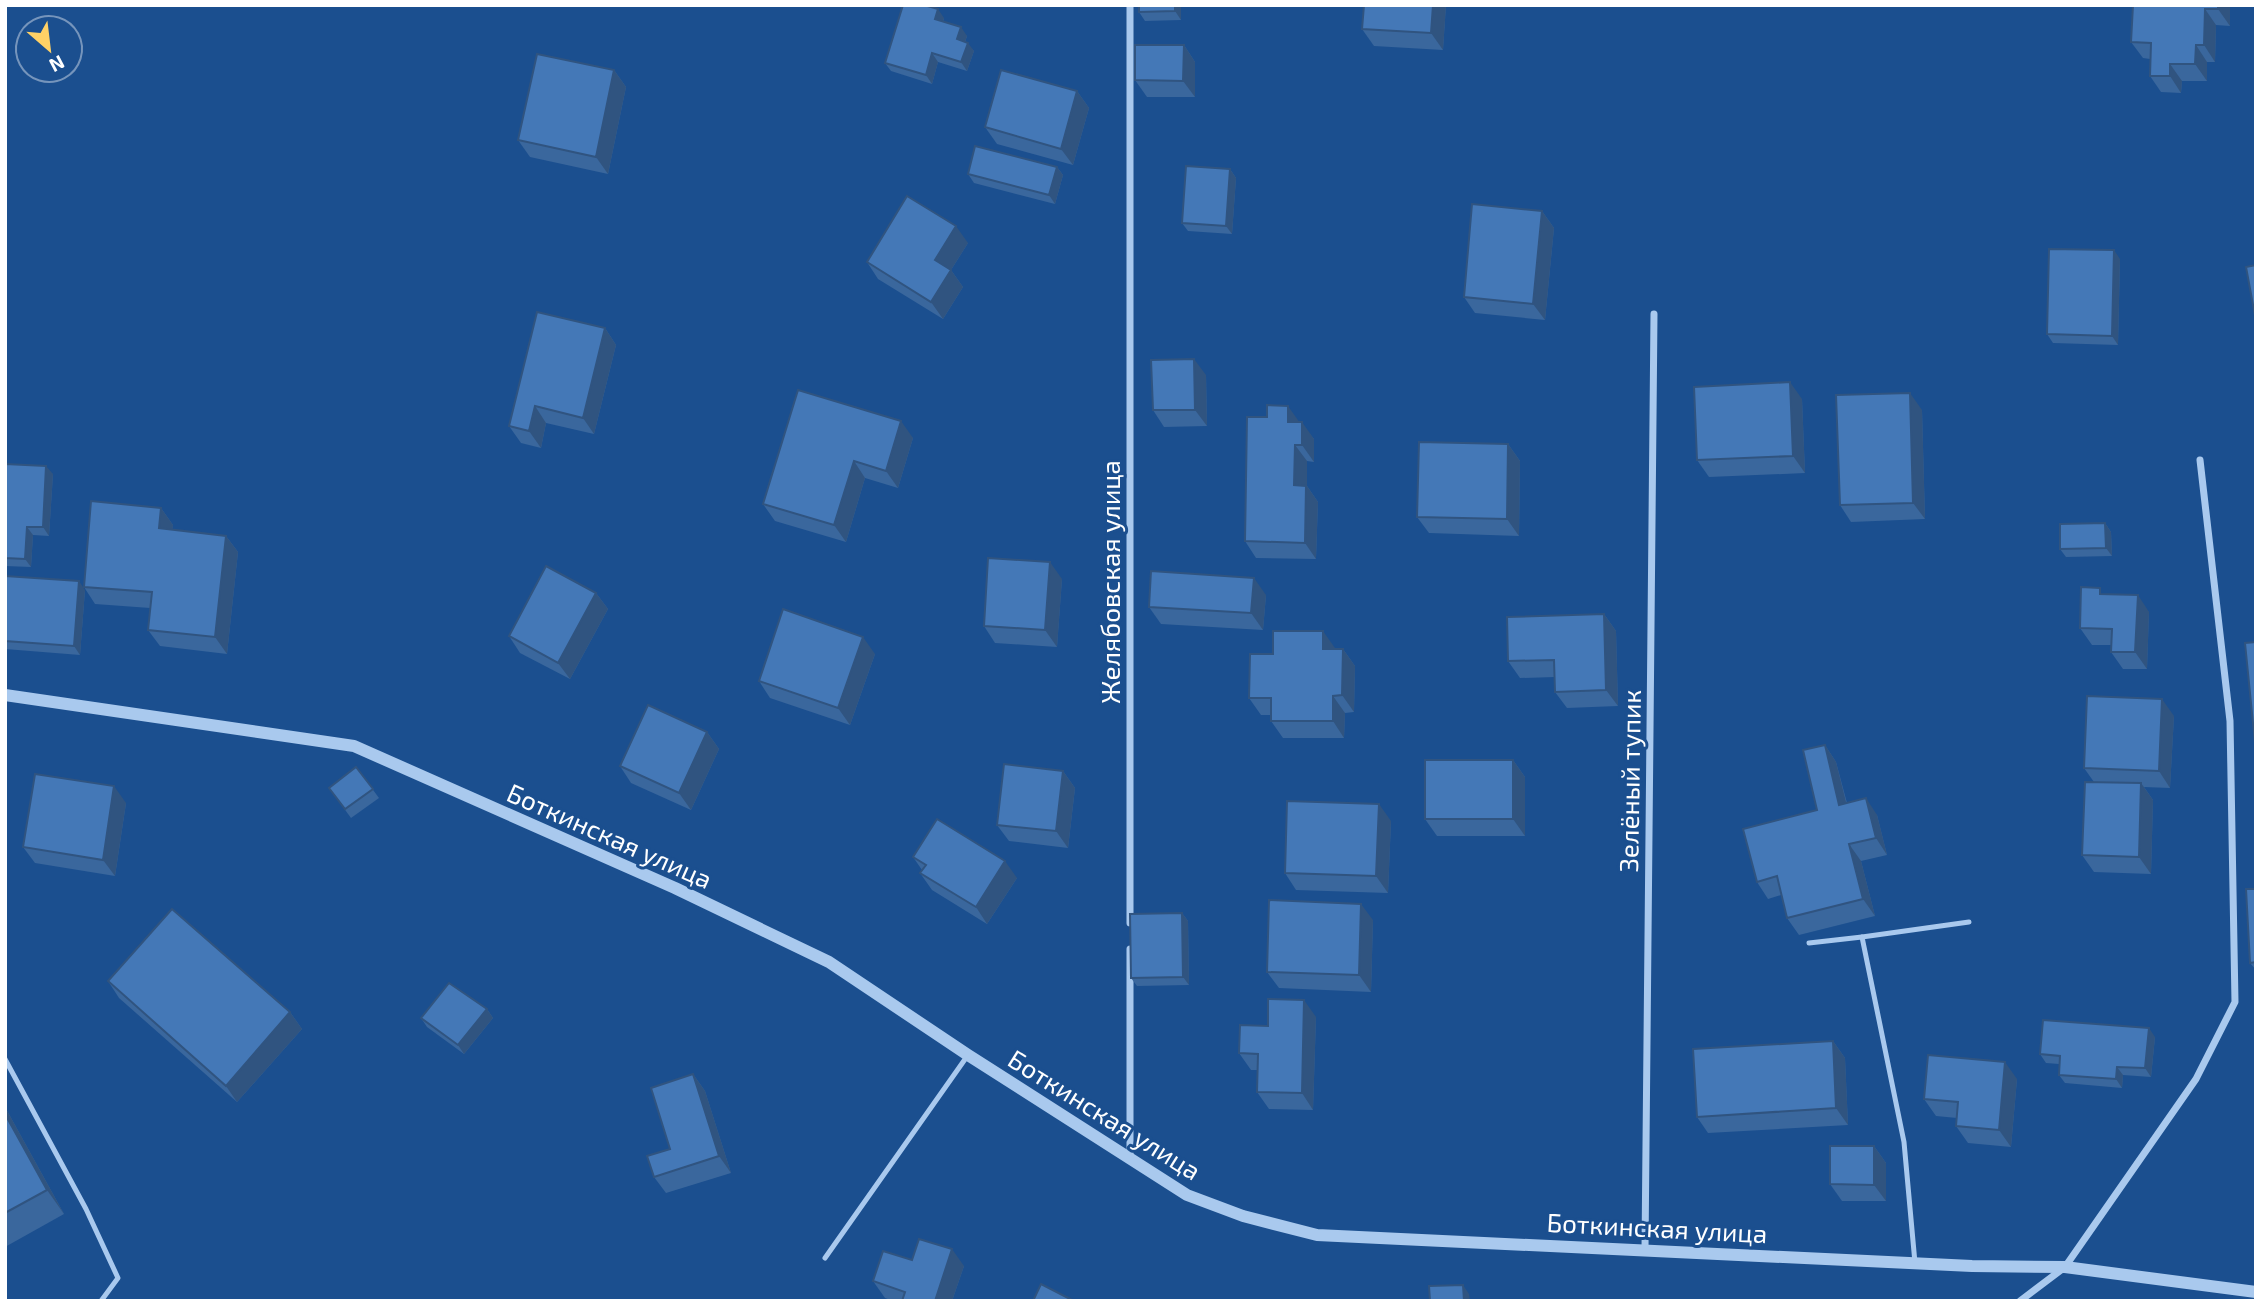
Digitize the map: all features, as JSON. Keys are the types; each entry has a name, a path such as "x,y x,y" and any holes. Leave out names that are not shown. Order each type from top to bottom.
{"street":[{"name":"Желябовская улица","path":"1130,5 1130,1158"},
{"name":"Зелёный тупик","path":"1645,1249 1654,314"},
{"path":"2020,1301 2065,1268 2196,1079 2235,1002 2230,721 2200,460"},
{"name":"Боткинская улица","path":"5,695 354,746 674,888 829,962 968,1055 1187,1195 1243,1216 1317,1235 2065,1268 2256,1292"}],"lane":[{"path":"1809,943 1969,922"},
{"path":"1862,937 1904,1142 1915,1263"},
{"path":"825,1258 968,1055"},
{"path":"5,1059 86,1209 118,1278 101,1301"}],"building":[{"path":"903,5 924,5 938,9 935,19 961,27 957,39 968,43 961,62 932,53 926,75 885,63"},
{"path":"1139,5 1175,5 1175,11 1139,12"},
{"path":"1364,5 1433,5 1431,33 1362,29"},
{"path":"2133,5 2218,5 2218,9 2205,9 2204,45 2196,45 2195,64 2170,64 2170,76 2150,76 2151,43 2131,42"},
{"path":"1135,45 1184,45 1183,81 1135,80"},
{"path":"537,54 614,70 596,157 518,140"},
{"path":"1001,70 1077,91 1061,149 985,127"},
{"path":"975,146 1057,167 1049,195 968,174"},
{"path":"1186,166 1230,169 1226,226 1182,223"},
{"path":"907,196 956,226 935,260 951,270 931,302 867,262"},
{"path":"1472,204 1542,211 1533,304 1464,297"},
{"path":"2049,249 2114,250 2112,336 2047,334"},
{"path":"2256,265 2256,321 2246,267"},
{"path":"537,312 605,328 583,418 535,406 529,431 509,426"},
{"path":"1194,359 1195,410 1153,410 1151,360"},
{"path":"1790,382 1793,456 1697,460 1694,387"},
{"path":"798,390 901,421 886,471 854,461 834,525 763,504"},
{"path":"1910,393 1913,503 1840,505 1836,395"},
{"path":"1267,405 1288,406 1288,422 1302,422 1302,445 1295,445 1294,485 1306,486 1305,543 1245,541 1247,417 1267,417"},
{"path":"1419,442 1508,444 1507,519 1417,517"},
{"path":"5,464 46,466 43,527 27,527 25,559 5,558"},
{"path":"91,501 161,508 159,528 226,536 215,637 148,630 152,592 84,587"},
{"path":"2105,523 2106,548 2060,549 2060,524"},
{"path":"988,558 1050,562 1045,630 984,626"},
{"path":"546,566 596,593 558,663 509,636"},
{"path":"1151,571 1254,578 1251,613 1149,607"},
{"path":"5,576 79,581 74,646 5,641"},
{"path":"2081,587 2100,588 2100,594 2138,595 2135,652 2111,652 2112,629 2080,628"},
{"path":"783,609 863,637 838,708 759,681"},
{"path":"1604,614 1606,690 1555,692 1554,660 1508,661 1507,617"},
{"path":"1273,631 1323,631 1323,649 1343,649 1342,695 1333,696 1333,721 1271,721 1271,698 1249,698 1250,654 1273,654"},
{"path":"2256,642 2256,743 2255,743 2245,643"},
{"path":"2087,696 2162,699 2159,771 2084,768"},
{"path":"648,705 707,732 679,793 620,766"},
{"path":"1825,745 1839,805 1866,798 1876,838 1849,844 1863,899 1787,918 1777,876 1757,882 1743,829 1817,810 1803,750"},
{"path":"1425,760 1513,760 1513,819 1425,819"},
{"path":"1004,764 1063,771 1056,831 997,825"},
{"path":"356,767 373,789 345,809 329,788"},
{"path":"35,774 114,786 103,860 23,847"},
{"path":"2085,782 2141,783 2139,857 2082,855"},
{"path":"1287,801 1379,804 1376,876 1285,873"},
{"path":"937,819 1005,861 976,907 920,873 926,865 913,857"},
{"path":"2246,889 2256,889 2256,962 2250,963"},
{"path":"1269,900 1361,904 1359,975 1267,972"},
{"path":"172,909 290,1012 226,1086 108,981"},
{"path":"1182,913 1183,977 1131,978 1130,914"},
{"path":"449,983 487,1009 458,1045 421,1018"},
{"path":"1268,999 1304,1000 1302,1093 1257,1092 1258,1054 1239,1053 1240,1025 1268,1026"},
{"path":"2043,1020 2149,1028 2145,1068 2117,1067 2116,1079 2059,1075 2060,1056 2040,1054"},
{"path":"1833,1041 1836,1108 1697,1117 1693,1049"},
{"path":"1928,1055 2005,1062 1999,1130 1956,1126 1958,1102 1924,1099"},
{"path":"693,1074 719,1156 654,1177 647,1156 670,1149 651,1088"},
{"path":"5,1114 47,1190 5,1213"},
{"path":"1830,1146 1874,1146 1874,1185 1830,1184"},
{"path":"919,1239 952,1249 935,1301 902,1301 905,1292 873,1281 883,1251 912,1260"},
{"path":"1041,1284 1074,1301 1033,1301"},
{"path":"1463,1285 1464,1301 1430,1301 1429,1286"}]}
